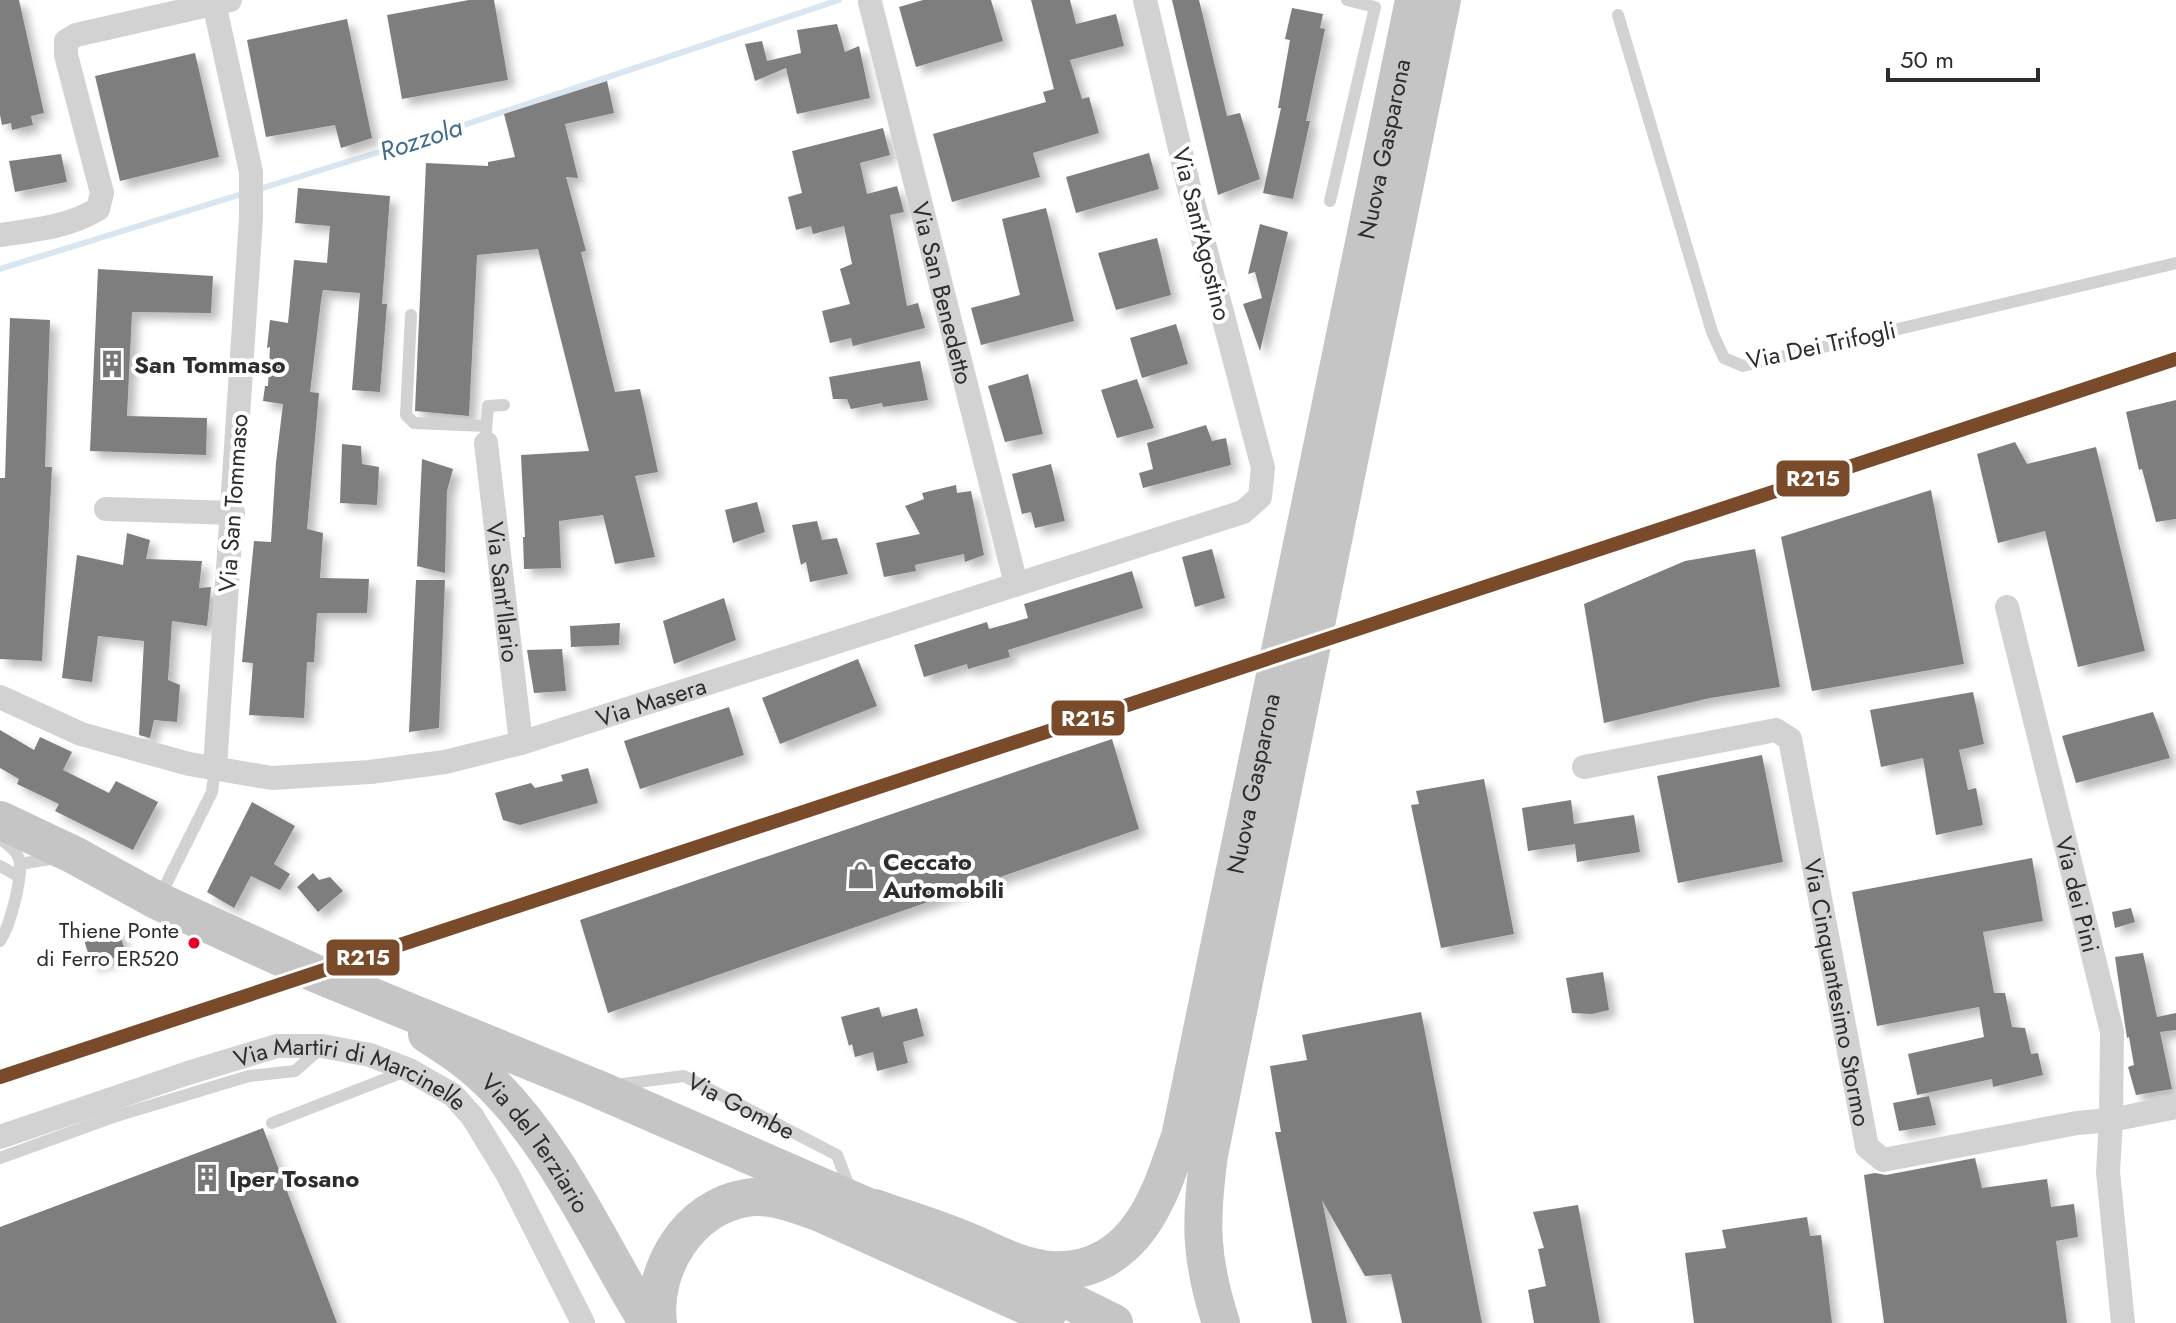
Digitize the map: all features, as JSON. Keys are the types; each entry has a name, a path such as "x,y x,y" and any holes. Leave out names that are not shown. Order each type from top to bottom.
{"main road":[{"name":"Nuova Gasparona","path":"864,1204 963,1239 1026,1266 1071,1272 1112,1255 1135,1233 1156,1200 1180,1137 1414,0"},
{"name":"Nuova Gasparona","path":"1221,1323 1203,1250 1201,1209 1209,1155 1442,0"},
{"name":"Via Gombe","path":"0,820 74,855 158,901 329,979 593,1087 864,1204 1069,1313 1114,1323"},
{"name":"Via del Terziario","path":"379,1001 485,1077 523,1118 590,1223 648,1323"},
{"path":"668,1260 701,1218 719,1206 747,1198 761,1198 793,1203 818,1212 984,1287 1069,1313 1120,1280 1156,1233 1169,1204 1180,1137"},
{"path":"658,1323 658,1289 668,1260 679,1232 707,1193 718,1181 752,1168 781,1168"}],"street":[{"name":"Via Sant'Agostino","path":"1145,0 1188,183 1263,468"},
{"name":"Via San Tommaso","path":"215,767 251,214 251,172 222,2"},
{"path":"0,235 52,227 83,218 98,209 102,193 66,55 66,41 76,35 222,2"},
{"name":"Via San Benedetto","path":"870,2 1016,584"},
{"name":"Via Sant'Ilario","path":"486,434 521,743"},
{"name":"Via Masera","path":"0,697 81,734 189,764 272,778 321,777 445,762 521,743 1243,512 1260,497 1263,468"},
{"path":"106,509 233,513"},
{"name":"Via dei Pini","path":"2007,607 2112,1032 2111,1120"},
{"name":"Via Cinquantesimo Stormo","path":"1584,767 1776,730 1790,739 1867,1147 1883,1160 2077,1123 2111,1120"},
{"name":"Via Martiri di Marcinelle","path":"0,1137 277,1046 322,1046 370,1055 409,1070 453,1095 472,1116 508,1175 583,1323"},
{"path":"2123,1323 2108,1172 2111,1120 2176,1107"}],"lane":[{"path":"1330,201 1375,7 1347,0"},
{"name":"Via Dei Trifogli","path":"1618,15 1712,332 1724,358 1743,366 2176,263"},
{"path":"411,315 406,415 414,423 486,434 488,406 504,405"},
{"path":"158,901 212,792 215,767"},
{"path":"0,839 16,853 19,870 13,905 0,941"},
{"path":"0,866 19,870 74,855"},
{"path":"0,1158 113,1117 249,1076 295,1071 322,1046"},
{"path":"272,1123 409,1070"},
{"name":"Via Gombe","path":"593,1087 684,1076 837,1155 864,1204"}],"building":[{"path":"0,0 19,0 44,113 31,116 33,125 12,130 11,123 2,125 0,115"},
{"path":"469,0 494,0 508,80 402,99 387,15"},
{"path":"923,0 991,0 1003,41 916,67 899,7"},
{"path":"1031,0 1070,0 1076,24 1116,14 1124,46 1070,60 1082,99 1089,97 1099,133 1033,153 1040,177 952,202 933,134 1046,102 1043,92 1054,89"},
{"path":"1172,0 1199,0 1227,116 1240,113 1260,179 1218,195"},
{"path":"1292,8 1323,14 1320,28 1325,29 1293,199 1263,193 1281,108 1278,108 1290,40 1285,39"},
{"path":"347,19 372,138 341,148 335,125 266,137 247,40"},
{"path":"837,24 845,52 859,46 870,98 797,114 786,68 755,81 745,44 762,41 767,61 801,53 797,30"},
{"path":"195,53 219,157 120,181 95,76"},
{"path":"607,81 614,113 565,124 578,178 566,177 586,251 581,252 615,392 640,389 658,472 635,476 655,557 615,564 603,515 559,521 561,568 524,569 521,455 589,451 538,249 477,255 469,416 415,411 426,163 488,166 488,162 515,157 504,114"},
{"path":"883,128 890,155 860,163 867,194 897,186 904,212 890,215 907,306 918,303 925,328 853,346 851,338 830,343 822,311 850,304 840,269 852,264 844,226 813,234 811,226 796,230 788,197 802,193 792,151"},
{"path":"1149,153 1159,189 1076,213 1066,177"},
{"path":"61,154 67,182 15,192 9,161"},
{"path":"298,188 390,196 382,304 387,304 380,392 352,390 360,293 323,290 321,301 310,392 319,393 307,529 323,533 320,578 369,579 367,613 317,613 314,662 307,662 304,718 249,715 253,663 242,662 254,541 271,542 283,404 263,401 265,386 268,386 270,320 288,323 294,260 327,263 330,226 295,223"},
{"path":"1046,208 1074,321 981,345 971,308 1020,295 1002,219"},
{"path":"1260,224 1288,232 1260,351 1243,304 1262,298 1255,272 1248,274"},
{"path":"1157,238 1171,295 1116,310 1098,253"},
{"name":"San Tommaso","path":"98,269 213,276 211,313 132,312 127,416 207,418 206,455 90,451"},
{"path":"10,318 50,320 45,467 52,467 42,661 0,659 0,478 5,478"},
{"path":"1176,324 1188,364 1142,378 1130,338"},
{"path":"920,361 928,400 851,409 847,399 833,399 829,377"},
{"path":"1028,374 1043,434 1005,442 988,386"},
{"path":"1137,379 1154,428 1117,438 1101,390"},
{"path":"2176,400 2176,519 2156,522 2142,469 2139,470 2126,412"},
{"path":"1206,425 1212,441 1226,438 1231,465 1143,488 1139,473 1153,469 1147,443"},
{"path":"2015,442 2027,464 2096,447 2145,651 2078,667 2045,531 1998,543 1977,454"},
{"path":"342,444 361,446 362,464 379,467 377,505 340,503"},
{"path":"422,459 453,469 447,491 445,573 417,566"},
{"path":"1051,464 1065,521 1035,528 1031,512 1022,514 1012,474"},
{"path":"956,485 957,493 971,491 984,555 965,562 964,554 915,565 916,571 884,577 876,543 920,534 905,506 924,499 922,493"},
{"path":"1931,490 1964,664 1812,691 1781,537"},
{"path":"757,502 765,532 733,543 725,510"},
{"path":"817,521 822,540 837,538 848,574 810,582 806,562 801,565 792,525"},
{"path":"127,533 150,540 146,559 202,561 199,588 211,587 207,626 172,621 168,680 180,685 177,722 154,720 150,738 139,735 144,641 98,636 92,682 62,678 77,555 123,565"},
{"path":"1212,549 1225,598 1195,607 1182,557"},
{"path":"1755,549 1780,687 1710,698 1604,723 1584,604 1685,561"},
{"path":"1132,571 1143,608 1008,650 1010,657 968,669 967,664 924,677 914,645 987,622 989,629 1028,618 1024,604"},
{"path":"416,580 445,580 439,728 409,732"},
{"path":"724,598 736,640 674,664 663,621"},
{"path":"620,623 619,645 571,647 570,626"},
{"path":"562,649 566,691 534,693 527,650"},
{"path":"858,659 877,706 780,744 762,698"},
{"path":"1973,692 1984,744 1959,750 1968,790 1976,788 1983,825 1936,835 1923,758 1881,767 1870,710"},
{"path":"729,707 744,755 640,789 624,741"},
{"path":"2153,712 2170,758 2076,783 2062,736"},
{"path":"0,730 34,750 40,737 72,752 63,770 109,793 116,781 158,802 133,850 55,811 59,804 17,784 19,779 0,768"},
{"name":"Ceccato Automobili","path":"1112,739 1139,829 608,1013 580,920"},
{"path":"1762,755 1783,862 1678,883 1657,776"},
{"path":"588,768 598,803 520,825 503,820 495,793 531,783 535,788 563,781 561,775"},
{"path":"1484,779 1514,934 1441,948 1411,805 1419,804 1416,791"},
{"path":"1571,800 1574,824 1634,815 1640,852 1577,862 1575,844 1528,851 1522,808"},
{"path":"252,802 295,826 274,864 290,874 280,890 251,876 234,908 207,892"},
{"path":"2032,858 2043,921 1983,932 1994,993 2005,993 2012,1027 2025,1028 2031,1054 2038,1053 2043,1075 1993,1087 1992,1079 1917,1095 1908,1054 1984,1037 1979,1007 1877,1026 1852,892"},
{"path":"313,873 319,880 330,877 343,891 318,912 297,887"},
{"path":"2131,908 2135,922 2115,928 2112,912"},
{"path":"117,926 126,954 92,965 83,937"},
{"path":"2143,953 2157,1017 2176,1013 2176,1030 2160,1032 2172,1089 2136,1095 2128,1067 2134,1065 2115,957"},
{"path":"1603,972 1609,1010 1592,1014 1572,1013 1566,978"},
{"path":"879,1007 882,1017 917,1008 924,1036 903,1042 908,1063 877,1071 873,1052 855,1057 841,1017"},
{"path":"1421,1012 1482,1323 1402,1323 1391,1274 1365,1276 1322,1200 1347,1323 1312,1323 1275,1132 1281,1132 1270,1066 1307,1060 1302,1035"},
{"path":"1929,1096 1936,1125 1899,1131 1893,1103"},
{"name":"Iper Tosano","path":"263,1128 337,1323 0,1323 0,1227"},
{"path":"1975,1158 1982,1188 2047,1179 2051,1207 2074,1204 2078,1237 2056,1241 2067,1323 1884,1323 1864,1175 1886,1175"},
{"path":"1578,1205 1600,1323 1534,1323 1528,1290 1546,1286 1538,1249 1544,1248 1533,1212"},
{"path":"1807,1217 1810,1236 1821,1235 1832,1323 1694,1323 1685,1253 1726,1248 1722,1230"}],"waterway":[{"name":"Rozzola","path":"256,190 431,136 839,0"},
{"name":"Rozzola","path":"0,269 245,193"}],"transit line":[{"name":"R215","path":"0,1077 2176,359"}],"place":[{"name":"San Tommaso","path":"112,364"},
{"name":"Ceccato Automobili","path":"861,875"},
{"name":"Thiene Ponte di Ferro ER520","path":"194,943"},
{"name":"Iper Tosano","path":"207,1178"}]}
